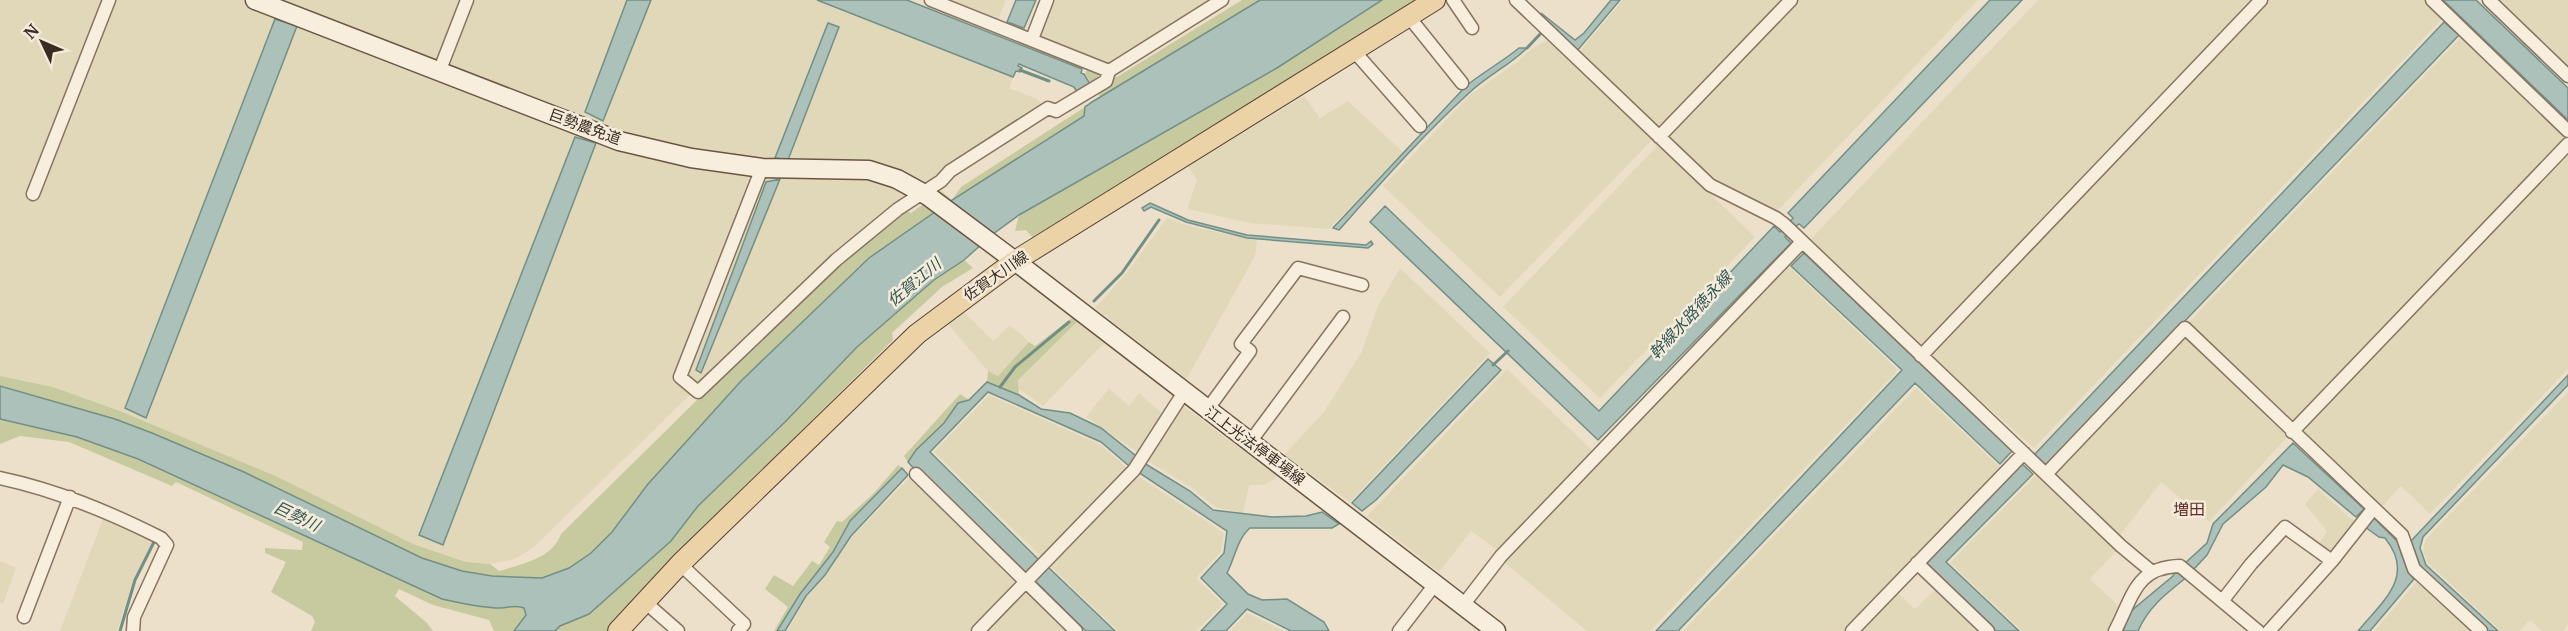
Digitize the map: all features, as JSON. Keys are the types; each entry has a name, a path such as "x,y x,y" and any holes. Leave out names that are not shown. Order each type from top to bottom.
{"main road":[{"name":"佐賀大川線","path":"626,628 645,602 680,564 917,334 1015,261 1435,0"}],"street":[{"path":"33,194 109,0"},
{"name":"巨勢農免道","path":"255,0 619,141 691,158 762,168 869,170 897,178 925,195 998,250"},
{"path":"439,72 467,0"},
{"path":"931,0 1109,71"},
{"path":"1032,39 1047,0"},
{"path":"762,168 680,377 698,392 836,260 898,208 925,195 950,171 1048,108 1056,111 1106,81 1109,71 1222,0"},
{"path":"1453,0 1472,28"},
{"path":"1516,0 1710,185 1776,218 1793,233 2121,546 2151,571"},
{"path":"1659,137 1791,0"},
{"path":"1921,356 2261,0"},
{"path":"2432,0 2568,130"},
{"path":"2489,0 2568,76"},
{"path":"1409,17 1462,83"},
{"path":"1354,51 1420,126"},
{"path":"2292,432 2568,144"},
{"path":"1464,604 1501,556 1793,233"},
{"name":"江上光法停車場線","path":"998,250 1464,604 1496,631"},
{"path":"1208,410 1250,351 1241,344 1298,268 1362,285"},
{"path":"1250,442 1343,317"},
{"path":"2046,474 2185,328 2402,535 2414,569 2481,631"},
{"path":"978,631 1134,470 1184,392"},
{"path":"1852,631 2024,453"},
{"path":"915,474 1033,574 1076,631"},
{"path":"0,478 70,497 161,538 167,545 134,617 133,631"},
{"path":"24,617 70,497"},
{"path":"2269,631 2332,561 2373,509"},
{"path":"2223,600 2251,564 2285,527 2332,561"},
{"path":"1917,563 1988,631"},
{"path":"680,564 744,624 738,631"},
{"path":"2115,631 2136,587 2151,571 2167,566 2180,566 2192,574 2258,631"},
{"path":"1400,631 1436,583"},
{"path":"645,602 678,631"}],"shaded area":[{"path":"0,0 815,0 1013,77 1009,88 1037,99 1045,108 949,168 699,386 534,547 515,559 490,564 466,562 413,544 278,477 120,411 53,387 0,376"},
{"path":"947,0 1006,0 998,20"},
{"path":"1051,0 1214,0 1110,65 1036,37"},
{"path":"1623,0 1785,0 1659,131 1578,53"},
{"path":"1795,0 1978,0 1776,212 1711,181 1666,136"},
{"path":"2038,0 2426,0 2444,17 2034,448 1922,349 1809,241"},
{"path":"2498,0 2568,0 2568,68"},
{"path":"2464,34 2568,134 2568,138 2291,427 2187,324"},
{"path":"1550,39 1654,138 1500,297 1383,186 1470,95 1534,47"},
{"path":"1304,96 1320,118 1348,101 1403,152 1329,229 1250,223 1187,209 1197,180 1188,166"},
{"path":"1659,144 1755,237 1600,398 1503,307"},
{"path":"2568,149 2568,369 2430,514 2401,486 2379,510 2298,433"},
{"path":"1167,218 1186,225 1257,241 1255,256 1186,380 1095,308 1125,275"},
{"path":"1786,264 1898,370 1650,631 1587,631 1503,561"},
{"path":"1400,268 1490,353 1350,502 1284,455 1324,412 1361,353 1378,306"},
{"path":"964,312 993,341 1010,325 1029,342 998,376 988,371 948,324"},
{"path":"1077,322 1104,343 1043,406 1019,389 1017,380"},
{"path":"2185,333 2290,434 2209,522 2161,482 2118,538 2053,474"},
{"path":"1507,369 1596,454 1500,552 1471,531 1439,572 1367,516"},
{"path":"1109,388 1129,406 1139,393 1165,416 1139,453 1086,417"},
{"path":"1916,388 2001,468 1847,631 1683,631"},
{"path":"2568,392 2568,624 2563,631 2542,631 2530,620 2519,631 2501,631 2428,563 2423,551 2426,539"},
{"path":"989,395 1101,445 1128,469 1043,558 934,452"},
{"path":"1182,405 1278,477 1263,485 1249,485 1243,513 1215,507 1192,488 1146,460"},
{"path":"1135,474 1224,533 1221,552 1196,578 1223,604 1196,631 1118,631 1047,563"},
{"path":"2037,474 2118,549 2090,579 2122,609 2111,631 2022,631 1950,563"},
{"path":"911,476 1019,582 972,631 787,631 806,599 852,537"},
{"path":"2318,489 2357,524 2331,558 2316,548 2327,531 2305,504"},
{"path":"104,516 153,541 133,581 117,631 60,631"},
{"path":"0,561 16,568 3,604 0,603"},
{"path":"2419,579 2476,631 2374,631"},
{"path":"1025,588 1070,631 984,631"},
{"path":"1937,588 1981,631 1858,631 1895,591 1915,609"},
{"path":"1247,613 1284,631 1230,631"}],"green space":[{"path":"1242,0 1260,0 1100,97 1085,74 1089,66 1117,77"},
{"path":"1382,0 1415,0 1033,238 1026,230 1015,231 1019,215 1277,68"},
{"path":"1085,107 1084,115 952,200 961,187"},
{"path":"941,191 952,200 869,258 741,381 648,484 612,532 591,553 569,568 542,578 492,576 462,571 422,558 244,472 152,433 115,419 0,386 0,376 53,387 120,411 278,477 413,544 466,562 490,564 499,571 526,563 551,549 561,534 836,263 904,209 911,213"},
{"path":"964,260 973,268 942,287 892,333 893,340 738,493 607,631 555,631 560,626 589,614 671,541 698,506 786,421 857,347 934,280"},
{"path":"1072,318 1077,322 1018,380 1019,395 987,382 988,371 998,376 1029,342 1035,346"},
{"path":"960,394 969,400 947,418 933,436 916,450 908,462 904,456"},
{"path":"0,419 77,437 138,460 442,599 467,604 534,608 522,631 494,631 489,620 433,605 399,589 395,596 427,623 433,631 311,631 315,622 312,616 271,592 286,562 265,553 265,548 302,550 303,542 176,482 172,486 69,442 20,436 0,444"},
{"path":"898,465 902,468 850,521 833,552 800,594 777,631 774,631 788,607 765,589 774,575 793,586 812,561 819,565 830,547 824,542 837,521 842,522 874,493"}],"water":[{"path":"627,0 651,0 603,121 585,112"},
{"path":"817,0 907,0 1082,69 1081,73 1090,84 1077,92 1074,87 1019,64 1018,66 1022,68 1020,72 1016,71 1013,77"},
{"path":"1016,0 1036,0 1024,28 1007,22"},
{"path":"1260,0 1382,0 1277,68 1019,215 993,234 964,260 934,280 857,347 786,421 698,506 671,541 589,614 560,626 555,631 514,631 526,615 524,608 486,607 442,599 138,459 77,437 0,419 0,386 115,419 152,433 244,472 422,558 462,571 492,576 542,578 569,568 591,553 612,532 648,484 741,381 869,258 952,200 1084,116 1085,107 1092,102"},
{"path":"1611,0 1620,0 1577,51 1541,13 1575,40 1584,33"},
{"path":"1990,0 2022,0 1804,228 1799,224 1795,227 1790,222 1793,218 1788,213"},
{"path":"2443,0 2476,0 2568,88 2568,120"},
{"path":"275,19 297,26 146,418 125,408"},
{"path":"2444,22 2459,35 2045,467 2034,455"},
{"path":"828,23 839,27 788,160 775,158"},
{"path":"1519,48 1527,48 1469,93 1419,142 1339,230 1333,228 1466,86"},
{"path":"575,137 596,143 443,545 419,535"},
{"path":"780,179 701,373 696,370 766,182"},
{"path":"1150,203 1188,220 1247,235 1366,245 1371,241 1373,244 1368,248 1247,238 1186,222 1151,207 1144,211 1142,208"},
{"path":"1385,206 1599,411 1774,226 1780,232 1783,229 1788,234 1785,237 1791,243 1598,440 1370,222"},
{"path":"1804,253 2012,451 2000,464 1915,383 1678,631 1656,631 1902,370 1791,266"},
{"path":"1488,359 1501,370 1376,500 1362,511 1352,503"},
{"path":"2568,375 2568,385 2423,537 2420,548 2426,565 2498,631 2488,631 2421,569 2411,541"},
{"path":"987,382 1019,395 1041,409 1070,413 1101,428 1136,456 1129,466 1101,442 988,392 930,452 1039,560 1026,573 918,468 915,470 908,462 916,450 944,423 958,403 969,400"},
{"path":"2293,443 2364,509 2356,517 2308,477 2283,465 2266,487 2223,524 2207,555 2193,570 2183,565 2207,543 2213,524"},
{"path":"1144,463 1190,491 1213,510 1272,517 1306,516 1322,512 1339,524 1332,528 1250,528 1239,543 1227,573 1248,594 1262,600 1287,599 1324,622 1329,631 1291,631 1247,609 1226,631 1201,631 1227,604 1201,578 1224,553 1227,531 1138,472"},
{"path":"2021,463 2033,474 1946,562 2019,631 1994,631 1922,563"},
{"path":"902,468 908,475 851,536 825,575 806,596 785,631 777,631 800,594 833,552 850,521"},
{"path":"2374,518 2397,541 2408,572 2414,579 2370,631 2358,631 2386,598 2397,576 2394,552 2385,538 2379,537 2365,527"},
{"path":"1048,567 1115,631 1086,631 1035,581"},
{"path":"2175,571 2183,572 2187,577 2153,607 2138,631 2123,631 2131,611 2173,576"}],"waterway":[{"path":"1527,48 1542,32"},
{"name":"幹線水路徳永線","path":"1020,70 1049,81"},
{"path":"1094,301 1122,273 1159,220"},
{"path":"1000,387 1015,367 1069,322"},
{"path":"1493,365 1508,351"},
{"path":"120,631 135,580 154,542"}],"district":[{"name":"増田","path":"2189,509"}],"water label":[{"name":"佐賀江川","path":"914,282"},
{"name":"巨勢川","path":"297,516"}]}
